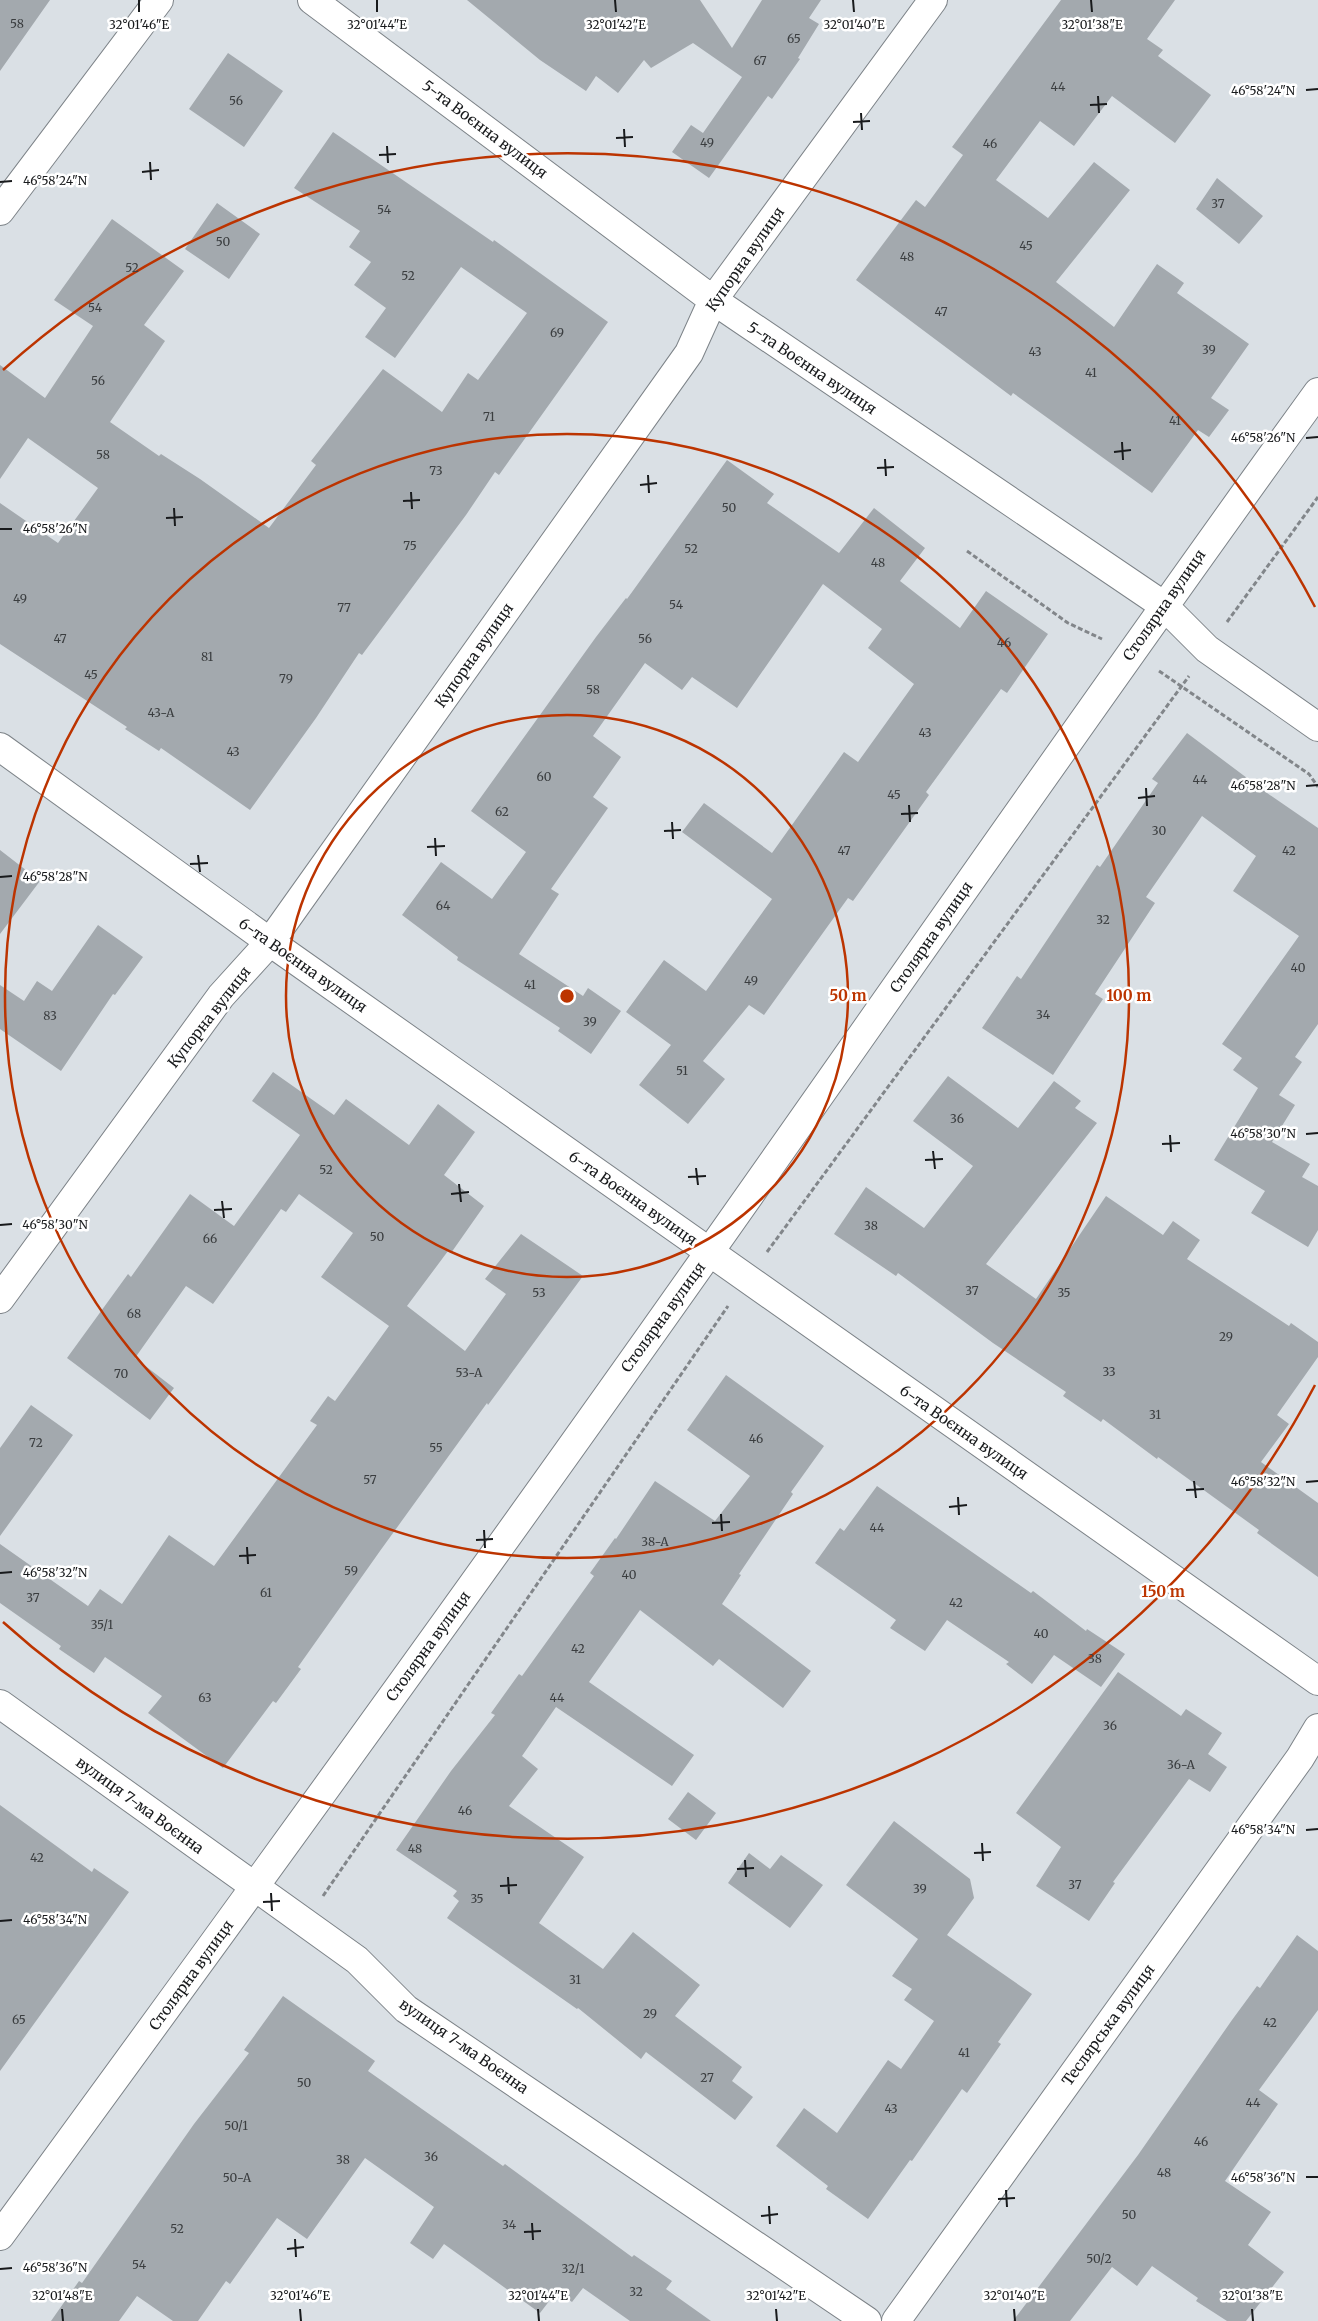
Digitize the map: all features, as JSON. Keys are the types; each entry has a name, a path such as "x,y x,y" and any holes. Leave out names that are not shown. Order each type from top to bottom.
{"street":[{"path":"0,210 159,0"},
{"name":"5-та Воєнна вулиця","path":"312,0 712,300 1163,605 1207,649 1318,727"},
{"name":"Купорна вулиця","path":"0,1299 221,996 270,942 689,353 712,300 933,0"},
{"name":"Столярна вулиця","path":"0,2236 255,1887 710,1252 1163,605 1318,392"},
{"name":"6-та Воєнна вулиця","path":"0,747 270,942 1318,1681"},
{"name":"вулиця 7-ма Воєнна","path":"0,1704 357,1960 406,2009 867,2321"},
{"name":"Теслярська вулиця","path":"896,2321 1294,1766 1318,1728"}],"path":[{"path":"304,1923 747,1279 1318,498"}],"building":[{"path":"0,0 50,0 0,71"},
{"path":"467,0 700,0 732,48 762,0 821,0 809,18 819,24 798,58 800,59 772,99 768,96 709,178 672,152 691,125 703,133 742,77 693,43 651,68 644,60 618,93 596,76 586,91 540,60"},
{"path":"1061,0 1175,0 1147,39 1163,50 1158,56 1211,95 1175,143 1112,96 1074,146 1040,121 996,180 1048,218 1094,162 1130,190 1056,282 1114,327 1157,264 1184,283 1177,293 1249,344 1211,398 1229,410 1209,437 1198,430 1152,493 1013,393 1011,396 856,280 916,200 925,207 963,155 952,147"},
{"path":"228,53 283,91 244,147 189,109"},
{"path":"333,132 493,242 494,240 608,322 499,475 495,472 466,515 362,655 359,653 316,718 250,810 161,748 159,751 125,729 127,727 0,644 0,503 58,543 98,488 28,438 0,479 0,365 45,398 93,326 54,300 112,219 184,271 144,325 165,341 110,422 159,456 161,454 200,479 269,528 316,465 311,461 383,369 442,412 468,373 478,380 527,313 461,267 395,358 365,337 386,308 354,285 371,262 349,247 360,231 294,188"},
{"path":"1217,178 1263,216 1239,244 1196,209"},
{"path":"217,203 260,234 229,279 185,249"},
{"path":"727,460 774,494 767,503 839,553 874,508 925,548 900,581 960,628 986,591 1048,634 1007,693 1001,689 926,792 929,795 853,901 848,898 764,1015 749,1005 703,1061 725,1079 688,1124 639,1085 671,1045 626,1012 664,960 706,991 772,899 682,832 704,803 772,853 844,752 858,762 914,684 868,648 882,629 823,584 737,708 692,677 682,690 645,663 593,736 621,757 593,797 608,808 551,889 559,894 519,954 583,996 588,988 621,1011 591,1054 558,1031 560,1028 457,960 458,957 402,915 441,862 492,899 526,852 471,811 596,637 627,599"},
{"path":"1187,733 1267,793 1318,828 1318,1024 1295,1057 1302,1062 1279,1095 1295,1105 1272,1142 1310,1164 1302,1177 1318,1186 1318,1230 1308,1247 1251,1213 1265,1191 1214,1160 1258,1088 1233,1070 1242,1058 1222,1044 1299,936 1233,891 1256,856 1202,816 1146,897 1155,903 1095,994 1103,999 1053,1075 982,1028 1017,976 1021,979 1097,865 1100,867 1158,783 1152,779"},
{"path":"0,850 40,881 0,934"},
{"path":"98,925 143,957 115,995 113,994 61,1071 0,1029 0,985 24,1001 37,981 52,991"},
{"path":"273,1072 334,1115 346,1099 409,1145 438,1104 475,1132 444,1175 484,1206 451,1253 448,1251 407,1306 465,1351 506,1294 485,1279 521,1234 583,1276 488,1405 487,1403 380,1551 298,1667 301,1669 276,1703 273,1701 223,1768 148,1713 162,1696 105,1657 94,1673 59,1649 61,1646 0,1603 0,1544 88,1606 100,1589 122,1604 169,1535 214,1566 317,1425 310,1421 328,1396 335,1401 389,1326 321,1277 353,1233 299,1194 286,1212 281,1209 213,1304 186,1286 135,1358 174,1388 150,1420 67,1358 128,1274 131,1277 190,1194 234,1226 300,1135 252,1101"},
{"path":"948,1076 1018,1128 1054,1081 1081,1101 1075,1108 1097,1123 986,1264 1036,1299 1106,1196 1163,1235 1173,1221 1200,1240 1187,1259 1289,1326 1291,1323 1318,1342 1318,1357 1277,1415 1289,1424 1261,1462 1318,1503 1318,1577 1257,1533 1259,1530 1158,1457 1157,1459 1103,1419 1101,1422 1063,1396 1066,1392 993,1343 898,1273 896,1276 834,1234 866,1187 924,1228 973,1166 913,1121"},
{"path":"726,1375 824,1446 791,1492 793,1494 739,1574 741,1575 722,1604 811,1671 783,1708 719,1659 713,1666 640,1610 589,1682 694,1755 672,1786 556,1707 522,1756 538,1769 509,1806 584,1857 539,1923 603,1969 633,1932 700,1985 675,2016 742,2067 732,2081 753,2097 735,2120 646,2052 641,2059 578,2008 447,1918 459,1901 453,1896 457,1891 396,1850 451,1771 495,1715 491,1713 519,1674 522,1676 594,1576 590,1573 616,1539 655,1481 715,1521 750,1476 687,1430"},
{"path":"31,1405 73,1435 0,1536 0,1448"},
{"path":"877,1486 1031,1593 1033,1591 1086,1631 1087,1629 1125,1654 1101,1687 1054,1655 1032,1684 1006,1664 1009,1662 947,1620 925,1651 890,1628 896,1620 815,1563 840,1528 844,1531"},
{"path":"1118,1672 1181,1716 1186,1709 1222,1733 1208,1754 1227,1767 1210,1792 1189,1779 1113,1882 1115,1883 1089,1921 1036,1886 1061,1847 1016,1813"},
{"path":"688,1792 716,1813 696,1840 668,1819"},
{"path":"0,1805 92,1872 94,1868 129,1892 0,2071"},
{"path":"894,1821 970,1879 974,1898 947,1935 1032,1994 998,2042 1001,2044 967,2093 962,2089 912,2161 910,2160 868,2219 826,2189 828,2186 776,2146 804,2108 837,2133 888,2060 901,2069 934,2021 904,2000 912,1989 892,1976 918,1939 846,1885"},
{"path":"749,1853 770,1869 781,1855 823,1885 790,1928 728,1883"},
{"path":"1297,1935 1318,1951 1318,2010 1259,2090 1278,2104 1225,2181 1271,2212 1248,2245 1284,2272 1246,2321 1227,2321 1196,2301 1198,2298 1152,2266 1137,2286 1112,2267 1070,2321 1013,2321 1138,2155 1232,2020 1257,1986 1260,1988"},
{"path":"283,1996 375,2061 368,2071 503,2166 505,2164 632,2257 634,2255 672,2281 666,2289 711,2321 630,2321 583,2288 572,2302 557,2291 540,2313 444,2244 433,2259 410,2243 434,2207 365,2158 307,2239 277,2218 230,2284 226,2281 198,2321 173,2321 137,2296 119,2321 51,2321 79,2281 82,2283 194,2124 249,2053 244,2050"}]}
